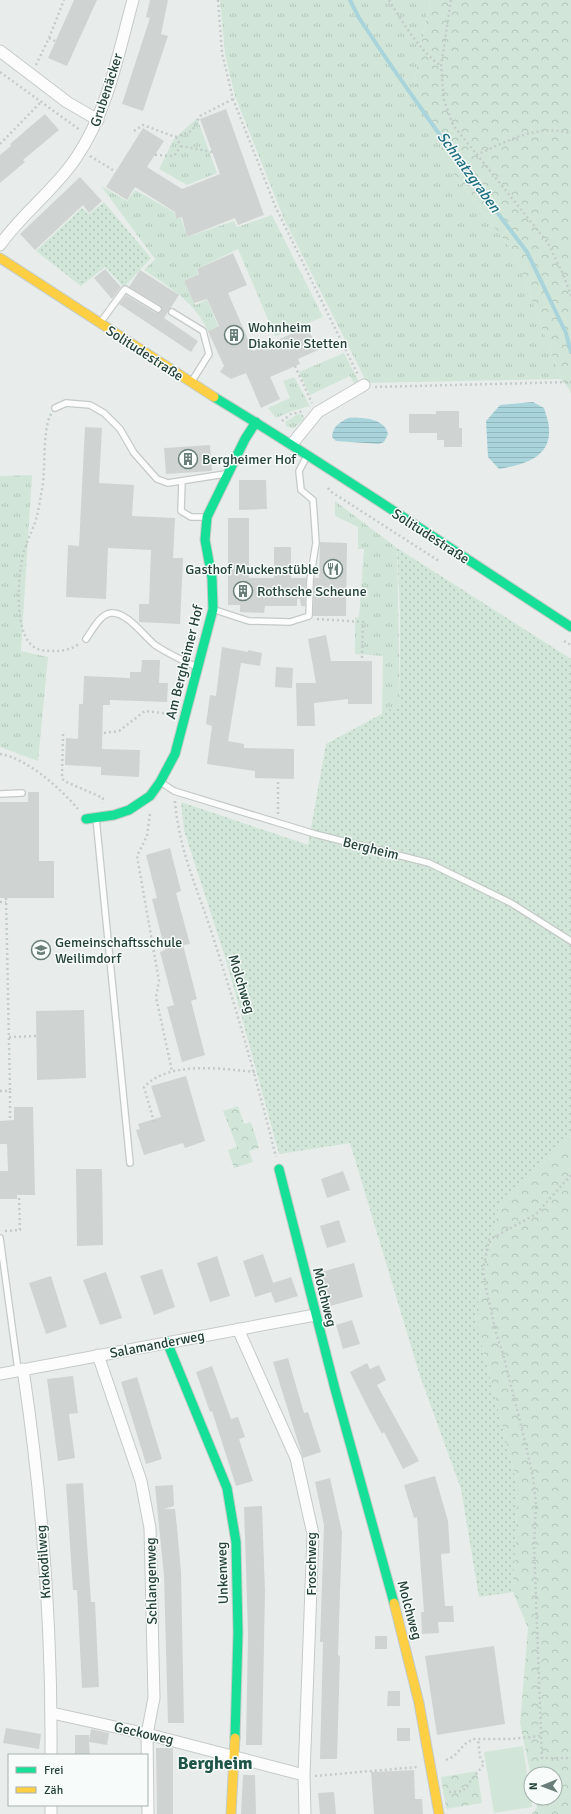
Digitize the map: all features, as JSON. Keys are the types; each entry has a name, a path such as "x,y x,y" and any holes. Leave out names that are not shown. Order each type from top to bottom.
{"street":[{"name":"Grubenäcker","path":"0,245 18,220 62,177 89,138 98,120 133,0"},
{"path":"0,51 67,102 98,120"},
{"name":"Solitudestraße","path":"0,258 191,383 308,454 335,474 571,627"},
{"path":"292,444 317,411 364,385"},
{"name":"Am Bergheimer Hof","path":"86,819 114,815 129,810 150,796 160,782 175,754 199,668 213,609 212,578 205,540 206,517 227,473 256,422"},
{"name":"Molchweg","path":"279,1169 315,1315 403,1637 432,1765 439,1814"},
{"name":"Salamanderweg","path":"0,1374 315,1315"},
{"name":"Froschweg","path":"238,1329 296,1458 313,1534 304,1775 305,1814"},
{"name":"Unkenweg","path":"167,1342 227,1488 236,1542 238,1633 236,1725 233,1755 231,1814"},
{"name":"Schlangenweg","path":"98,1355 141,1481 150,1528 154,1698 148,1734 148,1814"},
{"name":"Krokodilweg","path":"21,1370 29,1411 44,1562 52,1713 51,1754"},
{"name":"Geckoweg","path":"52,1713 148,1734 233,1755 304,1775"}],"lane":[{"path":"100,323 125,289 158,309"},
{"path":"172,312 203,332 209,354 191,383"},
{"path":"55,408 66,403 90,405 104,413 120,429 130,448 157,479 168,483 227,473"},
{"path":"213,609 249,621 290,622 309,616 310,580 316,543 313,500 301,490 299,471 308,454"},
{"path":"182,481 181,511 191,518 206,517"},
{"path":"86,639 102,618 110,613 116,613 128,620 155,645 175,657 199,668"},
{"name":"Bergheim","path":"160,782 174,791 278,823 429,863 511,903 571,941"},
{"path":"0,794 22,793"},
{"path":"98,818 130,1163"},
{"path":"0,1238 21,1370"}],"path":[{"path":"31,74 49,38 64,0"},
{"path":"218,0 222,53 233,99 276,208 364,385 571,382"},
{"path":"389,0 398,15 430,58 441,66"},
{"path":"451,0 441,66 444,100 453,125 548,243 564,276 571,296"},
{"path":"49,38 55,41"},
{"path":"0,72 76,126 89,138"},
{"path":"134,132 143,125 176,137 192,131 200,116 233,99"},
{"path":"0,144 42,101"},
{"path":"476,155 528,132 558,130 571,133"},
{"path":"176,137 181,146 212,152"},
{"path":"155,155 174,156 181,146"},
{"path":"81,151 113,170"},
{"path":"294,366 317,411"},
{"path":"55,408 49,417 44,478 37,518 24,550 19,597 21,622 26,640 33,648 54,652 72,649 86,639"},
{"path":"280,423 291,414 309,410 317,411"},
{"path":"330,491 446,565"},
{"path":"304,618 363,622 362,658"},
{"path":"104,734 119,731 145,711 185,716"},
{"path":"63,734 62,778 64,781 103,798 98,818"},
{"path":"0,754 7,755 40,773 66,795 86,819"},
{"path":"278,782 278,823"},
{"name":"Molchweg","path":"174,791 184,856 215,942 255,1072 279,1169"},
{"path":"150,796 147,836 137,856 159,981 156,997 172,1071"},
{"path":"0,902 6,900 10,1120"},
{"path":"9,1036 36,1036"},
{"path":"154,1122 144,1087 149,1081 172,1071 209,1067 255,1072"},
{"path":"0,1091 10,1091"},
{"path":"571,1175 536,1214 489,1240 483,1270 496,1333 503,1354 531,1470 536,1504 534,1546 542,1758 571,1758"},
{"path":"14,1230 20,1230 19,1195"},
{"path":"320,1776 432,1765 454,1756 465,1744 473,1739 510,1739 541,1736"},
{"path":"437,1794 463,1791 485,1764 480,1757 478,1739"}],"green space":[{"path":"220,0 430,0 415,76 453,174 515,254 561,379 367,383 284,219 235,96 225,54"},
{"path":"430,0 571,0 571,394 561,379 515,254 453,174 417,94 415,76"},
{"path":"197,118 217,173 187,185 159,169 174,139"},
{"path":"101,186 127,201 135,190 174,212 176,219 181,218 187,237 234,221 237,227 272,215 323,317 275,336 238,249 197,269 198,274 184,281 195,305 207,300 218,326 208,331 203,321 189,304 172,289 144,270 155,259"},
{"path":"104,202 151,258 124,287 105,267 81,286 36,251 82,208 89,214"},
{"path":"344,353 360,384 356,387 350,376 310,395 299,372"},
{"path":"294,377 310,406 292,411 276,418 268,408 290,398 283,381"},
{"path":"298,414 303,415 304,419 294,428 287,427 285,422"},
{"path":"32,475 21,651 48,657 38,761 0,747 0,476"},
{"path":"335,501 397,548 400,704 382,714 383,656 355,654 355,618 359,617 364,549 358,549 358,527 335,516"},
{"path":"397,548 571,659 571,1136 499,1206 475,1318 518,1488 513,1592 479,1597 461,1489 420,1376 350,1143 279,1154 227,963 184,830 181,802 308,845 326,744 400,704 400,613"},
{"path":"238,1106 244,1124 251,1122 259,1148 249,1151 253,1162 234,1168 228,1150 237,1147 223,1111"},
{"path":"571,1136 571,1814 532,1814 537,1808 537,1806 563,1806 563,1766 529,1766 520,1723 528,1628 513,1592 518,1488 475,1318 499,1206"},
{"path":"523,1746 526,1766 523,1766 523,1806 532,1807 494,1813 484,1752"},
{"path":"477,1771 482,1803 446,1809 441,1777"}],"water":[{"path":"533,402 544,408 547,418 549,426 548,439 545,447 540,454 533,459 499,469 488,457 486,421 500,405"},
{"path":"348,418 366,418 382,425 388,434 384,442 379,444 336,441 332,437 335,427"}],"building":[{"path":"74,0 97,0 67,66 48,58"},
{"path":"150,0 168,0 161,34 168,36 143,111 122,104 150,18 146,17"},
{"path":"226,109 264,215 238,225 235,218 187,237 182,217 176,219 175,212 135,187 127,200 106,187 143,128 164,141 147,167 182,189 220,174 200,119"},
{"path":"45,114 59,130 23,160 25,162 0,183 0,155 11,146 10,144"},
{"path":"80,177 102,201 89,213 83,205 35,250 20,234"},
{"name":"Wohnheim Diakonie Stetten","path":"233,253 247,285 228,293 253,351 307,327 318,350 298,359 300,364 270,377 280,399 261,408 246,373 231,379 220,372 224,366 208,331 219,326 207,299 194,303 184,281 199,274 197,269"},
{"path":"105,269 121,287 112,299 94,278"},
{"path":"140,270 179,295 164,318 198,341 191,352 119,304 126,295 156,313 161,312 161,306 129,287"},
{"path":"436,411 459,411 459,428 462,428 462,447 444,447 444,440 437,440 437,433 409,433 409,414 436,414"},
{"path":"85,427 102,428 99,483 134,485 132,516 175,518 173,558 183,558 180,624 139,622 139,604 149,604 151,550 108,548 106,599 66,597 68,545 79,546"},
{"name":"Bergheimer Hof","path":"210,445 212,471 166,474 164,448"},
{"path":"239,480 266,480 267,509 239,510"},
{"path":"228,518 249,518 249,578 274,578 274,547 291,547 291,578 306,578 305,606 301,606 300,599 297,599 297,606 265,606 264,613 240,612 240,605 228,605"},
{"name":"Gasthof Muckenstüble","path":"320,542 347,543 346,616 313,616 314,580 315,578 319,578"},
{"path":"326,635 331,661 372,661 372,704 348,704 348,699 314,703 315,726 297,726 296,683 316,683 308,639"},
{"path":"222,647 262,653 260,666 241,663 228,741 244,744 244,748 294,749 294,779 255,778 255,771 207,764 212,726 206,724 210,695 216,696"},
{"path":"142,660 160,660 159,683 168,683 167,702 110,700 110,705 103,705 102,749 140,750 139,777 101,775 101,767 65,765 66,738 78,739 79,704 83,704 84,676 130,678 130,672 141,672"},
{"path":"276,667 293,668 292,688 275,687"},
{"path":"28,792 39,792 39,861 54,861 54,898 0,898 0,802 28,802"},
{"path":"170,848 181,891 176,893 190,944 183,945 197,999 191,1001 205,1055 182,1062 167,1007 174,1005 160,952 165,950 152,899 157,898 146,855"},
{"path":"84,1010 86,1078 37,1080 36,1011"},
{"path":"186,1076 205,1141 185,1148 183,1143 144,1155 136,1130 140,1129 138,1124 161,1117 151,1086"},
{"path":"14,1107 33,1107 35,1195 17,1195 17,1199 0,1199 0,1171 8,1171 7,1144 0,1144 0,1121 14,1120"},
{"path":"76,1169 102,1169 103,1245 77,1246"},
{"path":"343,1171 350,1190 327,1198 321,1179"},
{"path":"339,1220 346,1242 327,1248 320,1226"},
{"path":"263,1254 273,1283 291,1277 298,1296 275,1303 271,1292 255,1297 243,1261"},
{"path":"217,1256 230,1296 210,1302 197,1263"},
{"path":"354,1263 363,1297 330,1306 321,1272"},
{"path":"162,1269 175,1307 154,1315 140,1276"},
{"path":"106,1272 122,1318 100,1325 83,1280"},
{"path":"51,1276 67,1327 46,1334 29,1283"},
{"path":"352,1320 360,1344 343,1349 336,1325"},
{"path":"288,1358 304,1413 308,1412 321,1452 303,1458 273,1362"},
{"path":"367,1363 370,1369 379,1365 386,1380 377,1385 419,1461 403,1469 384,1432 382,1434 350,1372"},
{"path":"212,1366 231,1419 238,1417 245,1437 239,1439 253,1481 236,1486 212,1411 210,1412 196,1372"},
{"path":"73,1376 78,1413 69,1414 75,1458 58,1461 47,1379"},
{"path":"137,1377 162,1459 146,1464 121,1382"},
{"path":"435,1476 448,1521 450,1553 441,1554 445,1606 453,1606 454,1622 438,1622 439,1633 422,1634 421,1612 424,1612 417,1517 414,1518 404,1485"},
{"path":"330,1478 342,1532 338,1655 340,1656 337,1759 320,1759 323,1642 320,1642 324,1525 315,1482"},
{"path":"83,1483 91,1602 95,1602 99,1687 82,1688 77,1590 73,1590 66,1484"},
{"path":"173,1485 174,1506 164,1509 175,1509 177,1527 181,1572 184,1723 168,1723 164,1576 155,1486"},
{"path":"262,1506 265,1592 262,1745 246,1745 248,1633 244,1507"},
{"path":"375,1636 387,1636 387,1649 375,1649"},
{"path":"494,1646 505,1724 437,1735 425,1656"},
{"path":"388,1691 400,1691 400,1706 387,1706"},
{"path":"6,1728 41,1734 39,1749 3,1743"},
{"path":"397,1728 410,1728 410,1741 397,1741"},
{"path":"91,1729 109,1733 107,1745 89,1742 90,1754 75,1754 75,1735 89,1735 89,1741"},
{"path":"156,1748 173,1748 173,1814 157,1814"},
{"path":"414,1770 415,1799 422,1799 423,1814 374,1814 371,1772"},
{"path":"243,1775 255,1775 256,1814 241,1814"},
{"path":"334,1792 336,1814 320,1814 318,1793"}],"waterway":[{"name":"Schnatzgraben","path":"350,0 359,18 392,67 456,158 527,252 566,333 571,352"}],"traffic: fast":[{"path":"214,397 349,482 571,627"},
{"path":"86,819 114,815 129,810 150,796 160,782 175,754 213,609 212,578 205,540 207,517 245,439 256,422"},
{"path":"279,1169 335,1389 394,1603"},
{"path":"167,1342 227,1488 236,1542 238,1633 235,1738"}],"traffic: slow":[{"path":"0,258 214,397"},
{"path":"394,1603 419,1703 439,1814"},
{"path":"231,1814 235,1738"}],"place":[{"name":"Wohnheim Diakonie Stetten","path":"234,335"},
{"name":"Bergheimer Hof","path":"188,459"},
{"name":"Gasthof Muckenstüble","path":"333,569"},
{"name":"Rothsche Scheune","path":"243,591"},
{"name":"Gemeinschaftsschule Weilimdorf","path":"41,950"}],"district":[{"name":"Bergheim","path":"215,1763"}]}
